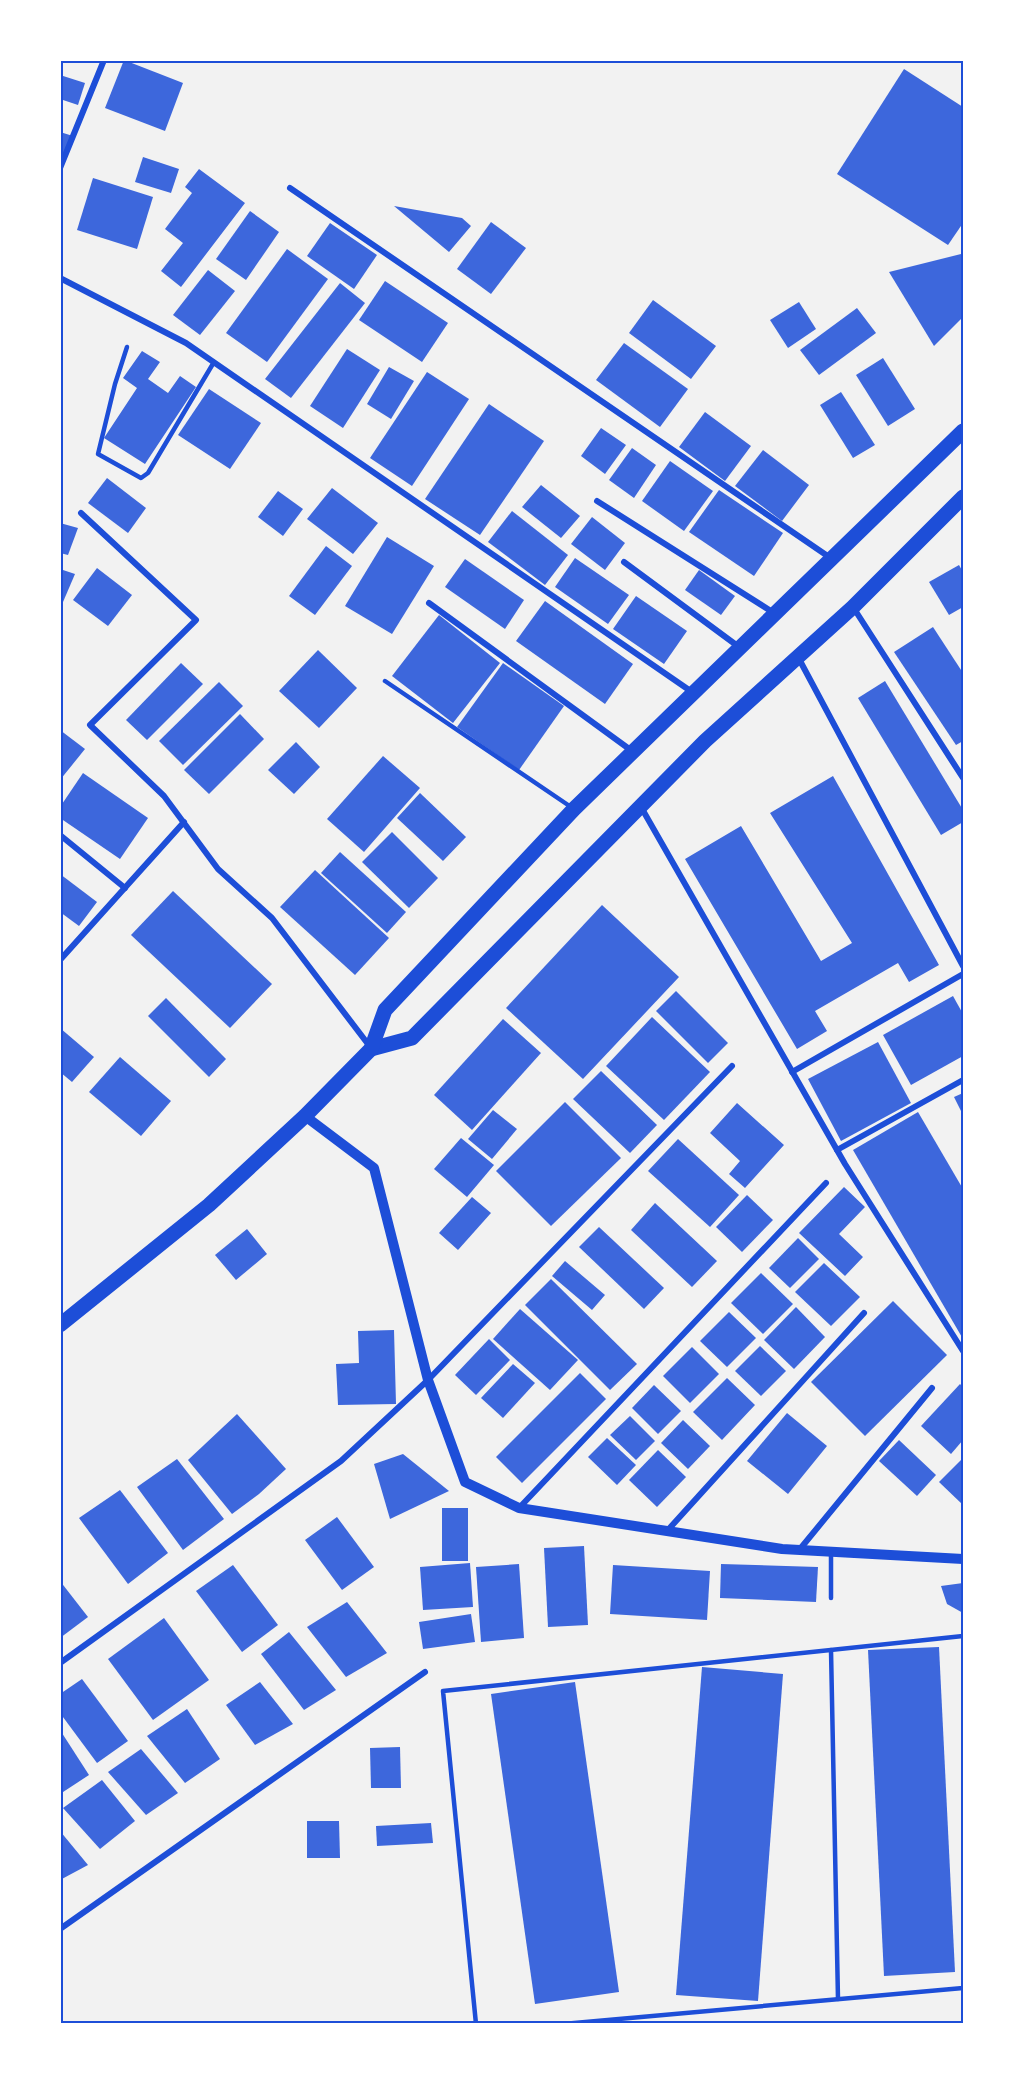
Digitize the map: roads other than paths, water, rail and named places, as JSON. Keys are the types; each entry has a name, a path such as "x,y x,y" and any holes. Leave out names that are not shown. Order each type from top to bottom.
{"main road":[{"path":"60,1325 209,1205 305,1116 371,1048 385,1010 574,809 963,430"},
{"path":"371,1048 412,1038 705,741 853,607 963,497"}],"street":[{"path":"60,168 104,60"},
{"path":"290,188 832,560"},
{"path":"60,278 186,343 692,692"},
{"path":"597,501 775,614"},
{"path":"81,513 196,620 90,725 164,796 218,869 272,918 371,1048"},
{"path":"624,562 740,647"},
{"path":"429,603 633,752"},
{"path":"853,607 963,778"},
{"path":"798,657 963,966"},
{"path":"641,806 837,1150 963,1351"},
{"path":"60,960 184,822"},
{"path":"60,835 125,888"},
{"path":"792,1072 963,974"},
{"path":"60,1663 341,1461 428,1380 732,1066"},
{"path":"837,1150 963,1080"},
{"path":"305,1116 374,1168 428,1380 465,1482 519,1508 667,1531 800,1550 963,1559"},
{"path":"519,1508 826,1183"},
{"path":"667,1531 864,1313"},
{"path":"800,1550 932,1389"},
{"path":"60,1929 425,1672"}],"lane":[{"path":"127,347 114,384 98,454 141,478 148,473 214,362"},
{"path":"385,681 574,809"},
{"path":"831,1551 831,1598"},
{"path":"476,2024 443,1691 963,1636"},
{"path":"831,1650 838,1999"},
{"path":"563,2024 963,1988"}]}
